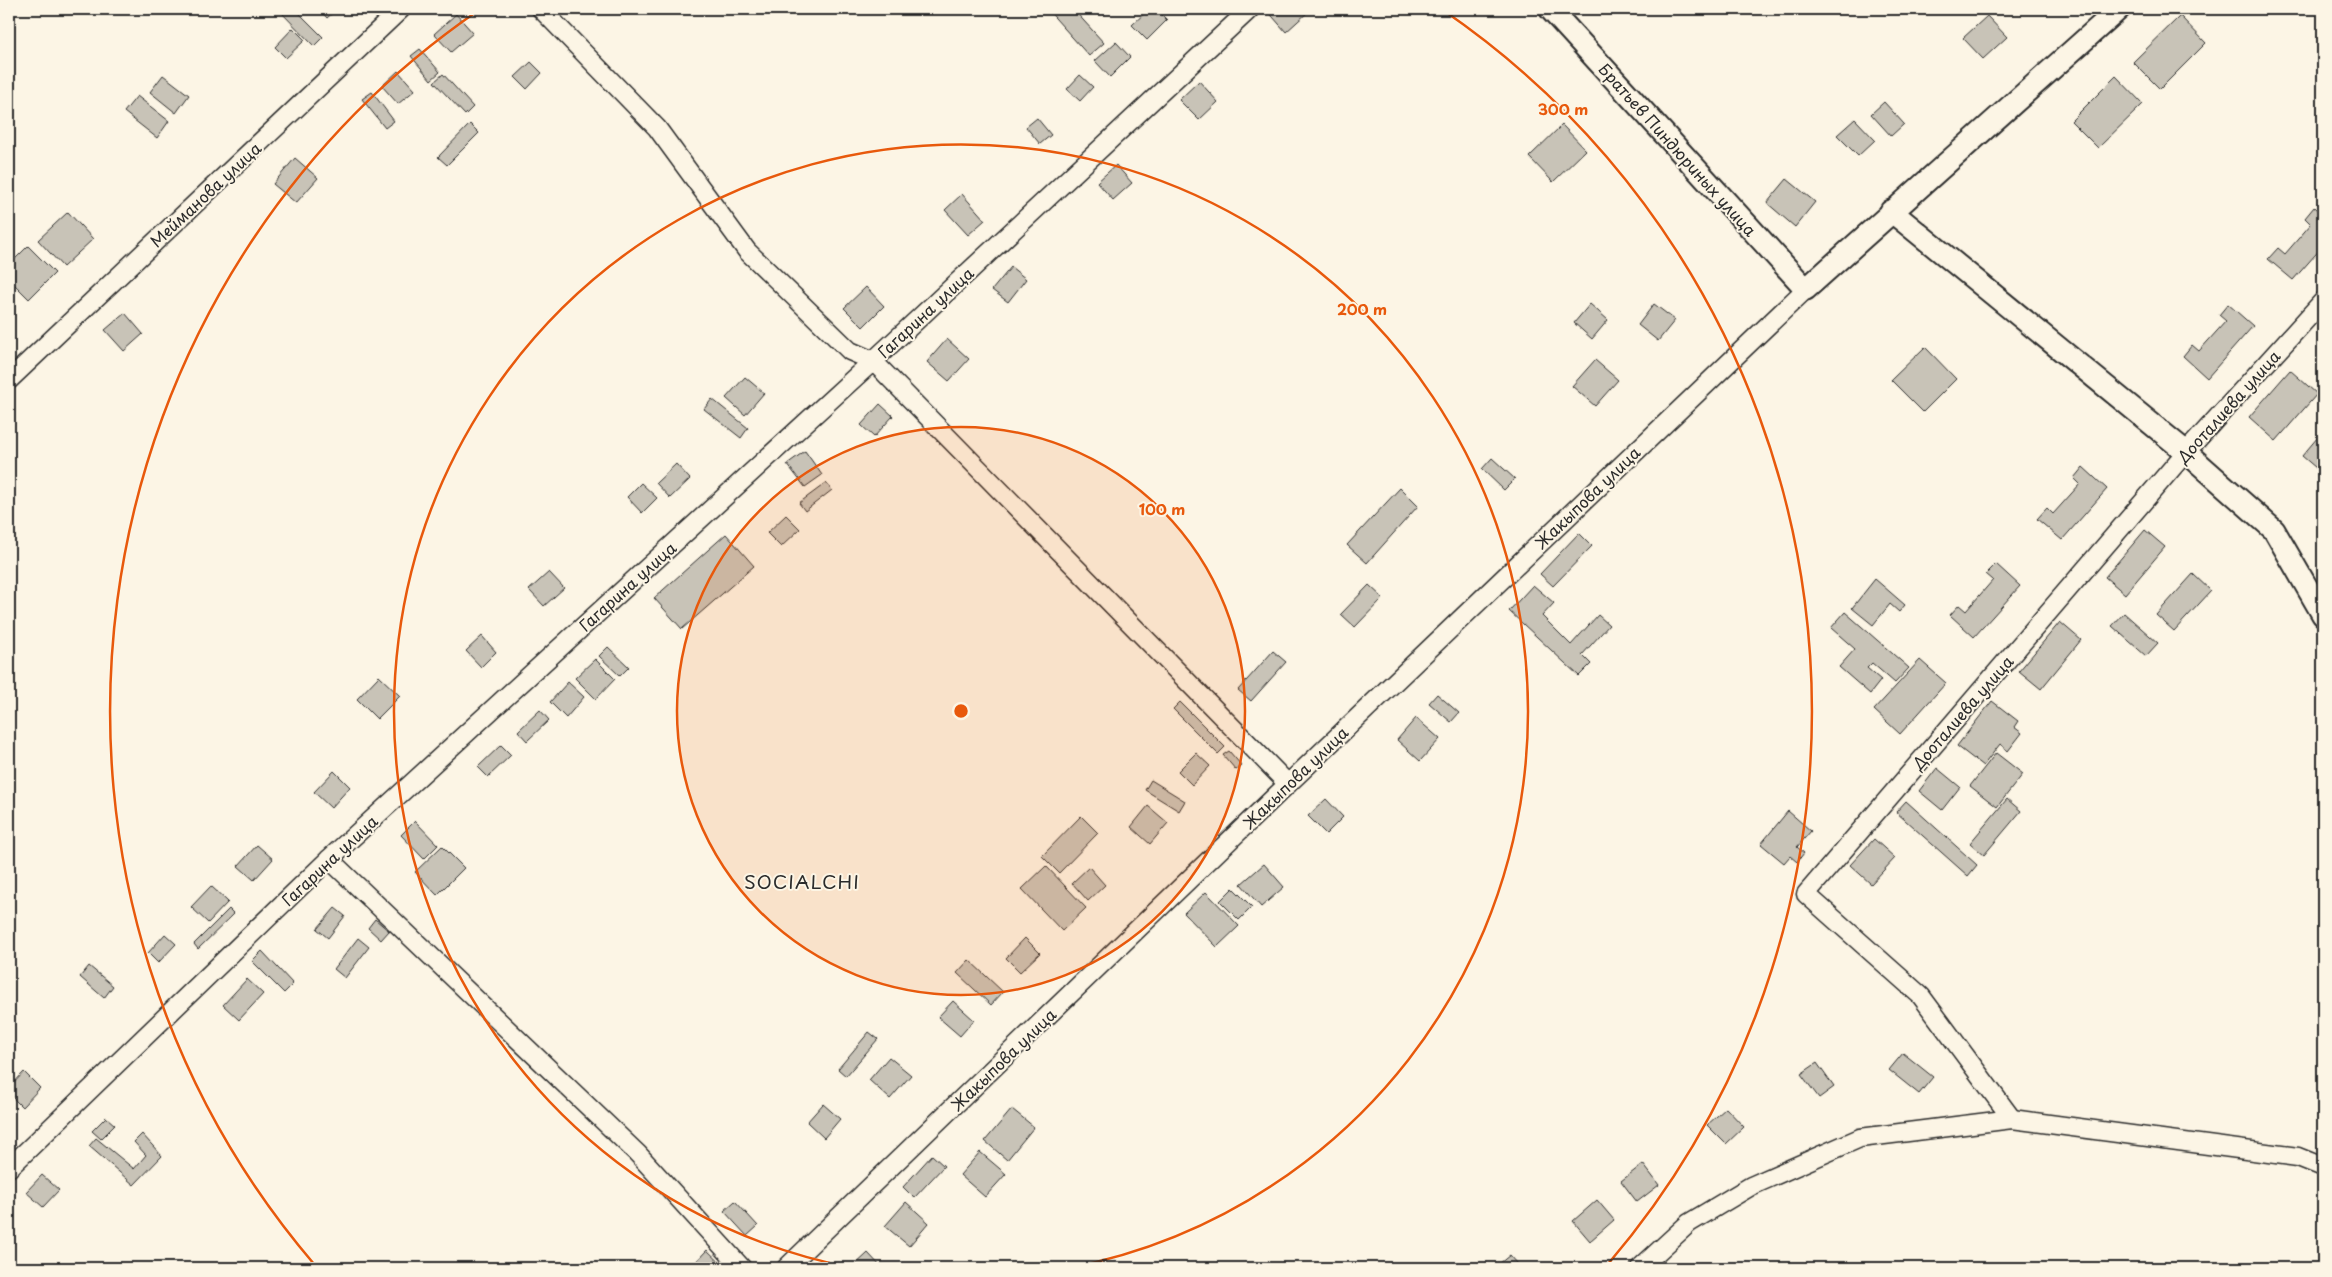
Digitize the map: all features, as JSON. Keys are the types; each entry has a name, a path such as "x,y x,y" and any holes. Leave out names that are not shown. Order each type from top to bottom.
{"street":[{"name":"Мейманова улица","path":"9,380 401,9"},
{"path":"540,9 657,128 747,251 850,351 873,361 1288,784"},
{"name":"Гагарина улица","path":"9,1168 329,859 873,361 1250,9"},
{"name":"Братьев Пиндюриных улица","path":"1550,9 1806,289"},
{"path":"1806,289 2119,9"},
{"path":"1891,211 2186,452 2274,530 2323,615"},
{"name":"Жакыпова улица","path":"786,1268 1288,784 1806,289"},
{"name":"Дооталиева улица","path":"2012,1119 1921,996 1806,894 2186,452 2323,302"},
{"path":"329,859 638,1154 742,1268"},
{"path":"1640,1268 1689,1223 1751,1186 1860,1138 2012,1119 2298,1158 2323,1167"}],"building":[{"path":"278,9 295,9 323,37 314,46"},
{"path":"319,9 337,9 327,18"},
{"path":"1047,9 1073,9 1104,43 1089,56"},
{"path":"1149,9 1156,9 1167,20 1147,40 1132,25"},
{"path":"1266,9 1305,9 1308,12 1286,32"},
{"path":"456,14 473,33 451,52 434,34"},
{"path":"1987,16 2007,37 1983,59 1963,38"},
{"path":"2180,16 2206,43 2160,89 2133,62"},
{"path":"293,28 305,40 286,58 275,47"},
{"path":"1116,42 1130,57 1110,77 1095,61"},
{"path":"420,49 440,72 431,80 411,56"},
{"path":"531,62 542,73 527,89 515,77"},
{"path":"398,71 415,90 398,104 382,86"},
{"path":"443,74 473,107 465,115 434,82"},
{"path":"163,75 189,95 176,113 150,92"},
{"path":"1080,75 1093,87 1080,101 1067,89"},
{"path":"2116,76 2143,104 2098,148 2071,121"},
{"path":"1199,81 1218,102 1199,120 1179,100"},
{"path":"372,92 394,121 385,128 362,99"},
{"path":"137,96 169,121 157,138 124,112"},
{"path":"1884,102 1904,124 1891,136 1871,114"},
{"path":"1037,118 1051,135 1040,144 1026,127"},
{"path":"1855,119 1875,140 1858,156 1837,135"},
{"path":"470,124 479,133 447,165 438,157"},
{"path":"1562,125 1586,150 1553,182 1529,157"},
{"path":"295,158 318,178 296,203 273,184"},
{"path":"1116,165 1132,183 1113,200 1097,182"},
{"path":"1787,179 1815,202 1795,227 1767,203"},
{"path":"962,194 985,220 968,235 945,210"},
{"path":"2314,207 2323,216 2323,246 2293,280 2268,259 2278,248 2285,254 2311,224 2305,218"},
{"path":"68,212 93,239 63,267 38,240"},
{"path":"28,246 55,273 29,299 9,279 9,265"},
{"path":"1011,267 1026,279 1008,302 992,290"},
{"path":"866,287 884,306 863,327 844,308"},
{"path":"1590,304 1608,320 1592,339 1574,323"},
{"path":"1654,304 1675,320 1658,341 1638,325"},
{"path":"2228,304 2253,326 2207,378 2183,356 2192,345 2199,351 2226,321 2219,315"},
{"path":"125,313 143,334 124,351 105,330"},
{"path":"947,339 969,359 949,381 927,362"},
{"path":"1925,347 1956,379 1923,412 1891,380"},
{"path":"1595,360 1618,380 1595,406 1572,386"},
{"path":"2290,370 2317,394 2276,441 2249,417"},
{"path":"745,377 764,393 745,415 726,398"},
{"path":"712,399 748,428 741,438 704,409"},
{"path":"880,404 893,416 874,437 861,425"},
{"path":"2323,431 2323,474 2302,456"},
{"path":"805,451 822,475 805,487 787,464"},
{"path":"1492,458 1515,479 1504,490 1482,469"},
{"path":"676,464 690,479 670,498 656,483"},
{"path":"2083,467 2107,489 2062,540 2037,519 2047,508 2053,514 2080,484 2074,478"},
{"path":"641,483 657,498 642,513 627,497"},
{"path":"826,483 832,490 805,511 799,503"},
{"path":"1400,488 1418,506 1367,563 1347,545"},
{"path":"786,515 800,529 781,547 767,533"},
{"path":"2145,530 2165,547 2125,594 2105,577"},
{"path":"1579,533 1592,546 1553,586 1540,574"},
{"path":"726,534 754,566 682,629 654,598"},
{"path":"1996,564 2020,586 1974,637 1950,615 1959,605 1966,611 1993,580 1986,574"},
{"path":"549,572 564,588 544,606 529,590"},
{"path":"2193,574 2211,591 2174,631 2156,615"},
{"path":"1875,579 1905,605 1899,612 1890,604 1873,625 1852,608"},
{"path":"1369,585 1383,598 1355,627 1341,614"},
{"path":"1533,585 1554,603 1542,616 1571,645 1598,615 1609,625 1582,655 1591,664 1579,676 1509,611"},
{"path":"1845,612 1909,668 1895,683 1872,663 1867,668 1881,680 1870,694 1839,667 1855,649 1831,628"},
{"path":"2124,613 2158,643 2146,656 2112,626"},
{"path":"2060,622 2081,640 2041,689 2019,671"},
{"path":"482,636 496,652 481,667 466,651"},
{"path":"608,647 629,667 620,676 599,656"},
{"path":"1273,651 1286,662 1251,701 1238,690"},
{"path":"595,659 615,679 596,699 575,678"},
{"path":"1920,660 1946,683 1900,734 1874,710"},
{"path":"379,676 400,696 377,719 357,699"},
{"path":"568,682 584,697 566,718 550,702"},
{"path":"1437,694 1459,713 1451,722 1429,703"},
{"path":"1992,701 2018,721 2014,727 2022,733 2008,751 2000,744 1983,766 1957,746"},
{"path":"1180,702 1225,747 1218,754 1173,709"},
{"path":"540,710 549,720 527,741 518,731"},
{"path":"1416,718 1440,739 1420,761 1397,740"},
{"path":"501,745 511,755 488,777 478,767"},
{"path":"1229,751 1242,766 1236,770 1223,755"},
{"path":"1196,753 1210,766 1192,785 1178,771"},
{"path":"1996,753 2023,774 1997,807 1970,786"},
{"path":"1937,768 1960,787 1942,810 1919,791"},
{"path":"334,771 350,787 331,808 314,792"},
{"path":"1151,780 1185,801 1179,811 1145,790"},
{"path":"1326,799 1343,817 1326,834 1308,816"},
{"path":"2007,799 2021,811 1984,855 1970,843"},
{"path":"1906,801 1977,865 1968,876 1896,812"},
{"path":"1148,806 1168,823 1150,844 1131,827"},
{"path":"1788,811 1811,831 1797,847 1804,853 1797,862 1790,856 1784,863 1761,844"},
{"path":"1081,816 1098,833 1059,873 1042,856"},
{"path":"415,821 438,845 424,859 401,835"},
{"path":"1874,839 1895,858 1871,884 1850,865"},
{"path":"257,845 273,859 254,880 238,866"},
{"path":"442,846 464,868 437,895 415,872"},
{"path":"1264,864 1284,887 1261,907 1241,884"},
{"path":"1046,866 1086,908 1062,931 1022,889"},
{"path":"1089,867 1105,885 1088,901 1072,883"},
{"path":"211,886 228,902 208,923 191,907"},
{"path":"1233,888 1252,907 1239,920 1220,901"},
{"path":"1206,892 1239,926 1217,947 1184,913"},
{"path":"335,908 345,916 328,938 317,929"},
{"path":"229,909 234,914 198,949 194,944"},
{"path":"375,919 389,931 381,940 368,928"},
{"path":"165,934 176,944 158,963 148,953"},
{"path":"358,938 369,947 345,978 334,969"},
{"path":"1025,938 1040,953 1020,972 1006,958"},
{"path":"262,951 293,984 284,993 252,961"},
{"path":"969,960 1003,992 991,1005 957,973"},
{"path":"89,966 113,986 104,998 80,977"},
{"path":"247,979 263,994 239,1020 223,1005"},
{"path":"953,1001 974,1020 960,1036 938,1017"},
{"path":"869,1032 878,1039 846,1076 838,1069"},
{"path":"1903,1053 1933,1077 1919,1094 1889,1070"},
{"path":"889,1057 911,1075 890,1099 869,1080"},
{"path":"1817,1063 1834,1087 1819,1098 1801,1074"},
{"path":"24,1072 40,1088 22,1107 9,1094 9,1088"},
{"path":"823,1104 840,1119 824,1138 807,1122"},
{"path":"1726,1108 1744,1127 1726,1144 1707,1125"},
{"path":"1012,1109 1034,1127 1007,1160 985,1141"},
{"path":"106,1117 115,1125 101,1139 92,1131"},
{"path":"142,1134 162,1156 134,1185 89,1146 96,1138 134,1169 146,1155 134,1142"},
{"path":"980,1152 1006,1174 985,1197 960,1175"},
{"path":"932,1155 944,1166 914,1198 903,1187"},
{"path":"1643,1164 1659,1185 1637,1202 1621,1181"},
{"path":"42,1175 59,1190 43,1207 26,1192"},
{"path":"1597,1200 1614,1220 1590,1241 1573,1221"},
{"path":"735,1201 758,1226 747,1236 724,1211"},
{"path":"906,1202 929,1223 909,1246 885,1226"},
{"path":"707,1250 726,1268 690,1268"},
{"path":"868,1253 882,1268 853,1267"},
{"path":"1510,1255 1518,1264 1513,1268 1494,1268"}],"district":[{"name":"SOCIALCHI","path":"802,881"}]}
